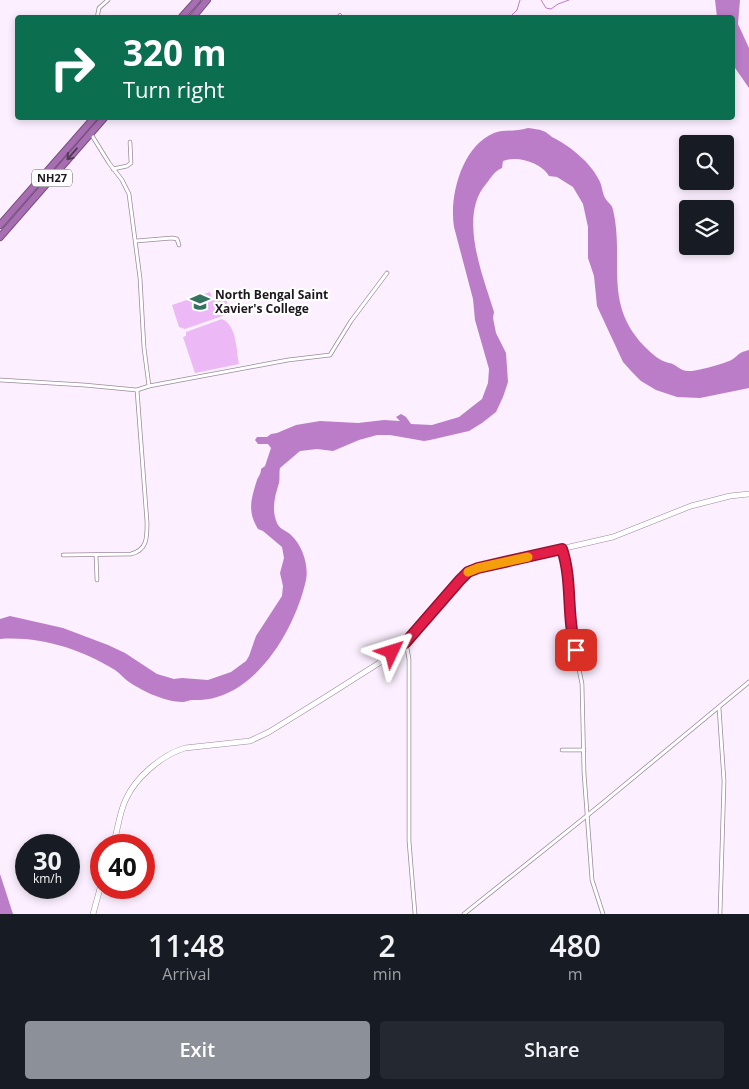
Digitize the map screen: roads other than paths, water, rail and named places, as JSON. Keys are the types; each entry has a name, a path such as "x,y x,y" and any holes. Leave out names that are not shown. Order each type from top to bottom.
{"highway":[{"path":"184,15 197,0"},
{"path":"194,15 207,0"},
{"name":"NH27","path":"0,225 92,120"},
{"name":"NH27","path":"0,238 102,120"}],"street":[{"path":"98,15 99,8 108,0"},
{"path":"91,133 129,194 140,278 144,348 149,386"},
{"path":"113,169 127,166 131,163 130,142"},
{"path":"136,241 172,238 177,239 179,245"},
{"path":"0,380 91,385 137,390 149,386 288,360 330,355 351,321 387,273"},
{"path":"63,555 96,556 137,553 146,543 148,522 137,390"},
{"path":"116,834 122,807 131,790 153,767 169,755 184,748 242,743 259,737 372,668 406,642 468,572 490,565 613,537 667,514 700,503 749,494"},
{"path":"562,549 566,561 569,585 571,630 582,684 587,815 592,880 603,914"},
{"path":"96,556 97,580"},
{"path":"406,642 409,659 409,841 415,914"},
{"path":"464,914 749,682"},
{"path":"719,707 724,781 720,914"},
{"path":"562,750 584,750"},
{"path":"93,914 97,899"}],"waterway":[{"path":"512,15 517,10 520,0"},
{"path":"541,0 546,8 551,9 569,0"},
{"path":"338,15 340,13 342,15"}],"place":[{"name":"North Bengal Saint Xavier's College","path":"200,302"}]}
